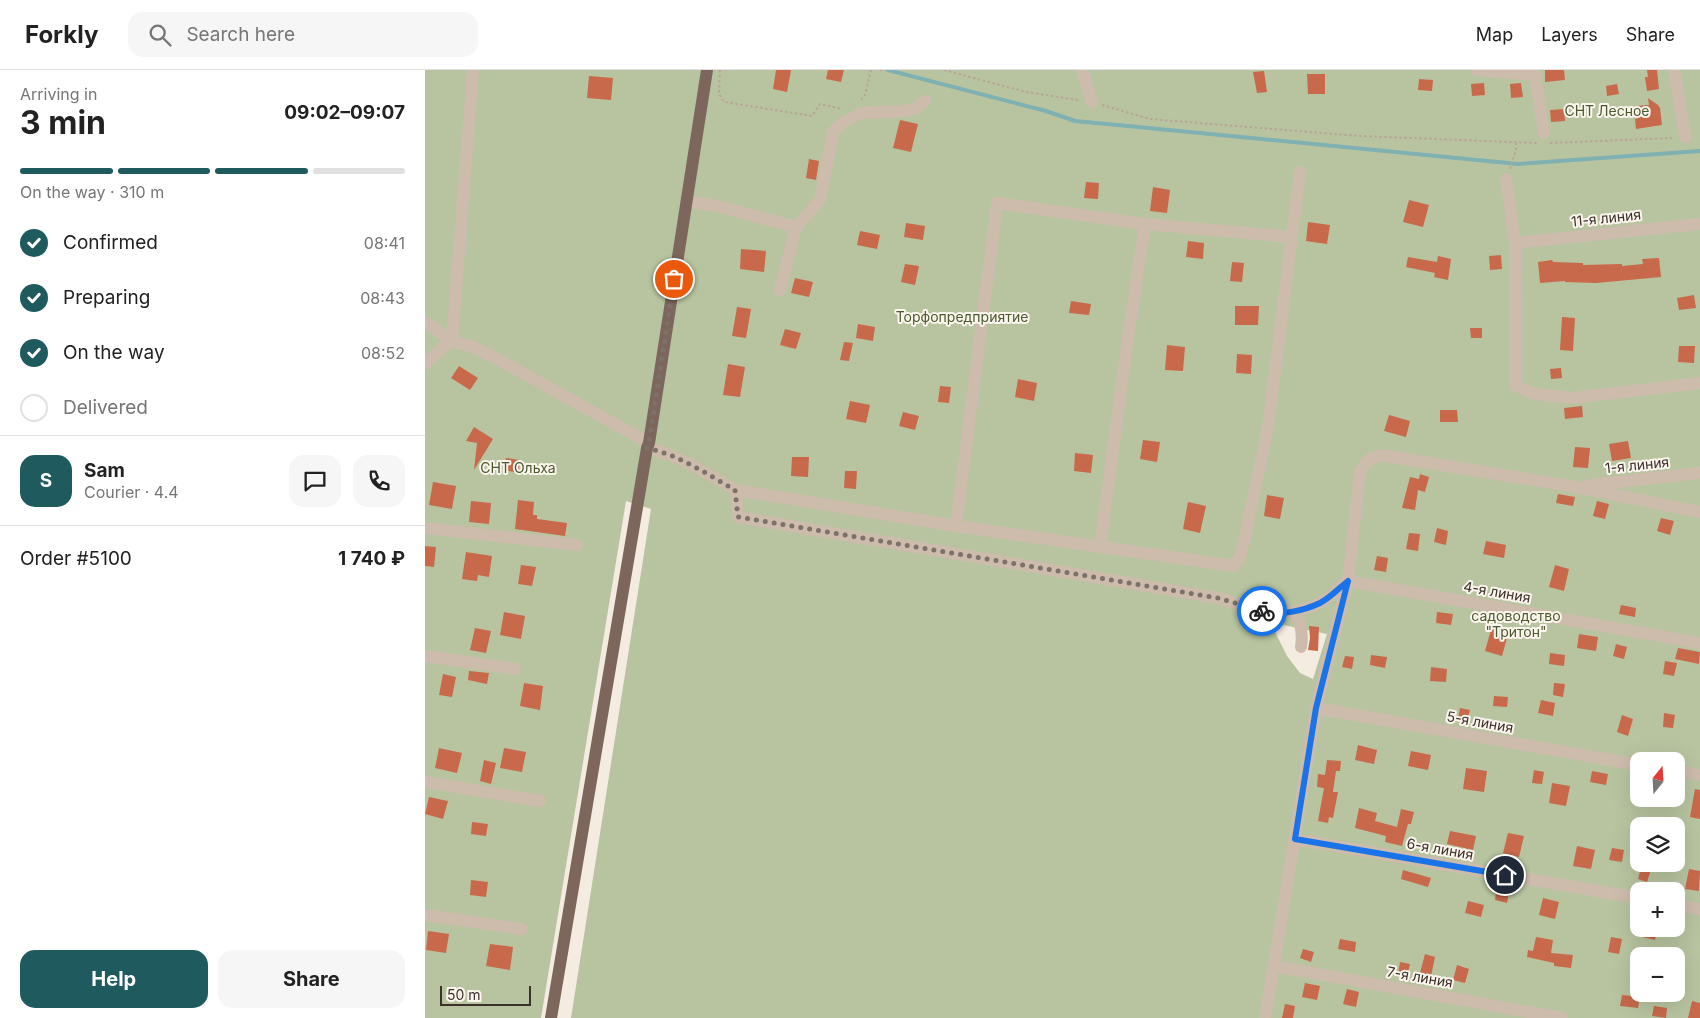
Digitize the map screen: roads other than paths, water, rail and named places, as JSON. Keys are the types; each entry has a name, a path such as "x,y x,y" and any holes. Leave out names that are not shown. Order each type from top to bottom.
{"main road":[{"path":"551,1018 648,446 707,70"}],"street":[{"path":"452,342 473,70"},
{"path":"1082,70 1092,102"},
{"path":"1477,70 1534,72 1545,140"},
{"path":"1673,70 1685,137"},
{"path":"780,290 796,227 820,200 833,132 842,123 861,113 906,111 916,108 925,101"},
{"path":"425,322 452,342 470,346 490,355 648,446 687,462 735,490 956,526 1234,566 1241,555 1268,427 1300,172"},
{"path":"1506,179 1515,243 1516,386 1535,394 1572,398 1700,383"},
{"path":"686,201 717,206 796,227"},
{"path":"956,526 997,203 1145,224 1291,237"},
{"path":"1100,547 1145,224"},
{"name":"11-я линия","path":"1515,243 1700,224"},
{"path":"425,364 442,348 452,342"},
{"path":"1265,1018 1316,708 1348,581 1360,471 1369,459 1381,455 1576,487 1700,512"},
{"name":"1-я линия","path":"1576,487 1700,473"},
{"path":"735,490 738,517 1218,598 1269,613 1294,612 1321,603 1348,581"},
{"path":"425,528 577,546"},
{"name":"4-я линия","path":"1348,581 1700,643"},
{"path":"1294,612 1301,628 1301,647"},
{"path":"425,656 515,669"},
{"name":"5-я линия","path":"1316,708 1630,763"},
{"path":"1685,773 1700,776"},
{"path":"425,782 540,801"},
{"name":"6-я линия","path":"1295,839 1630,896"},
{"path":"1685,906 1700,909"},
{"path":"425,915 522,928"},
{"name":"7-я линия","path":"1274,966 1562,1018"}],"waterway":[{"path":"888,70 1046,111 1075,121 1518,164 1700,151"}],"park label":[{"name":"СНТ Лесное","path":"1607,111"},
{"name":"Торфопредприятие","path":"962,317"},
{"name":"СНТ Ольха","path":"518,468"},
{"name":"садоводство \"Тритон\"","path":"1516,624"}]}
